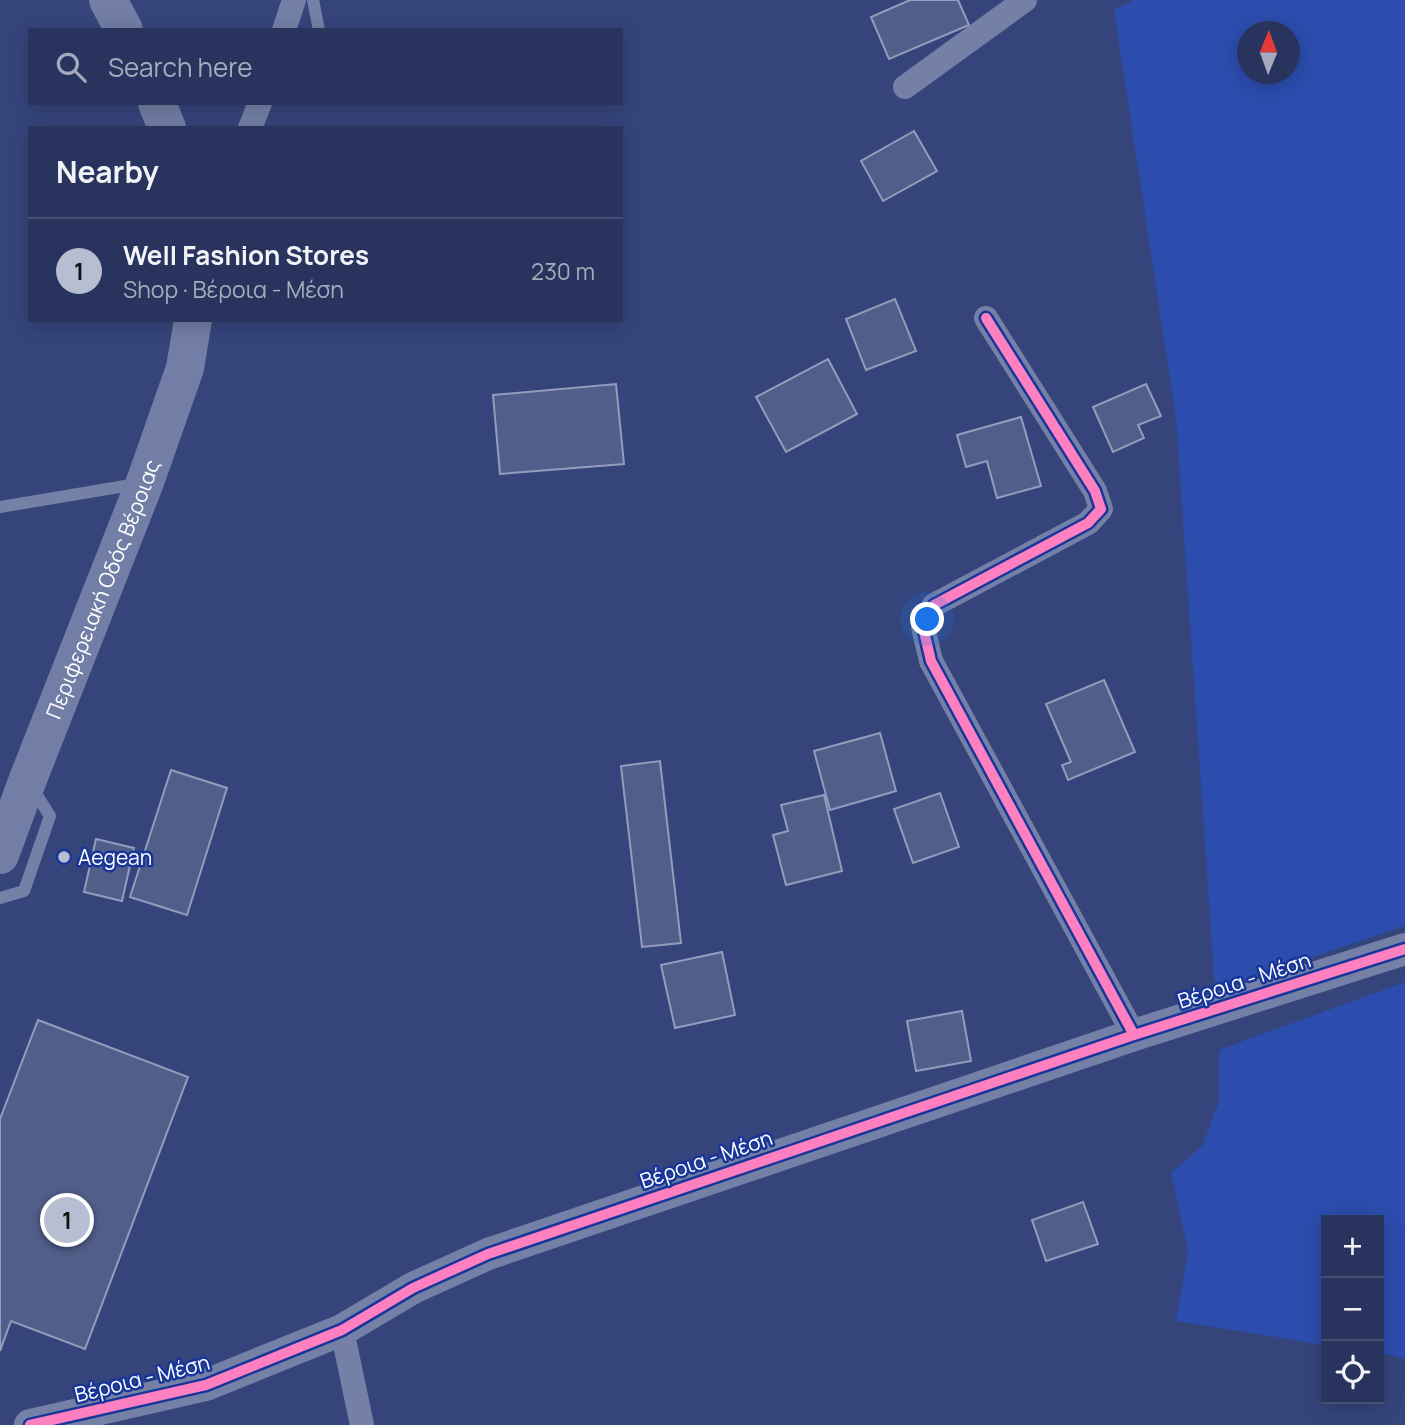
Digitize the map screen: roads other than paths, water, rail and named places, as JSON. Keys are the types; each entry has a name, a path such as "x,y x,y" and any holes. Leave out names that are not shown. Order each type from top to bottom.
{"main road":[{"path":"158,105 166,126"},
{"name":"Περιφερειακή Οδός Βέροιας","path":"0,855 145,482 185,368 193,322"}],"street":[{"path":"285,28 293,0"},
{"path":"905,87 1025,0"},
{"path":"251,126 259,105"},
{"path":"986,318 1096,491 1101,509 1088,523 934,605 923,627 931,661 1134,1035"},
{"name":"Βέροια - Μέση","path":"30,1425 206,1385 342,1330 413,1288 488,1254 1134,1035 1405,948"},
{"path":"342,1330 362,1425"}],"lane":[{"path":"313,0 319,28"},
{"path":"0,507 145,482"},
{"path":"0,898 24,891 50,816 28,779"}],"place":[{"name":"Aegean","path":"64,857"},
{"name":"Well Fashion Stores","path":"67,1220"}]}
